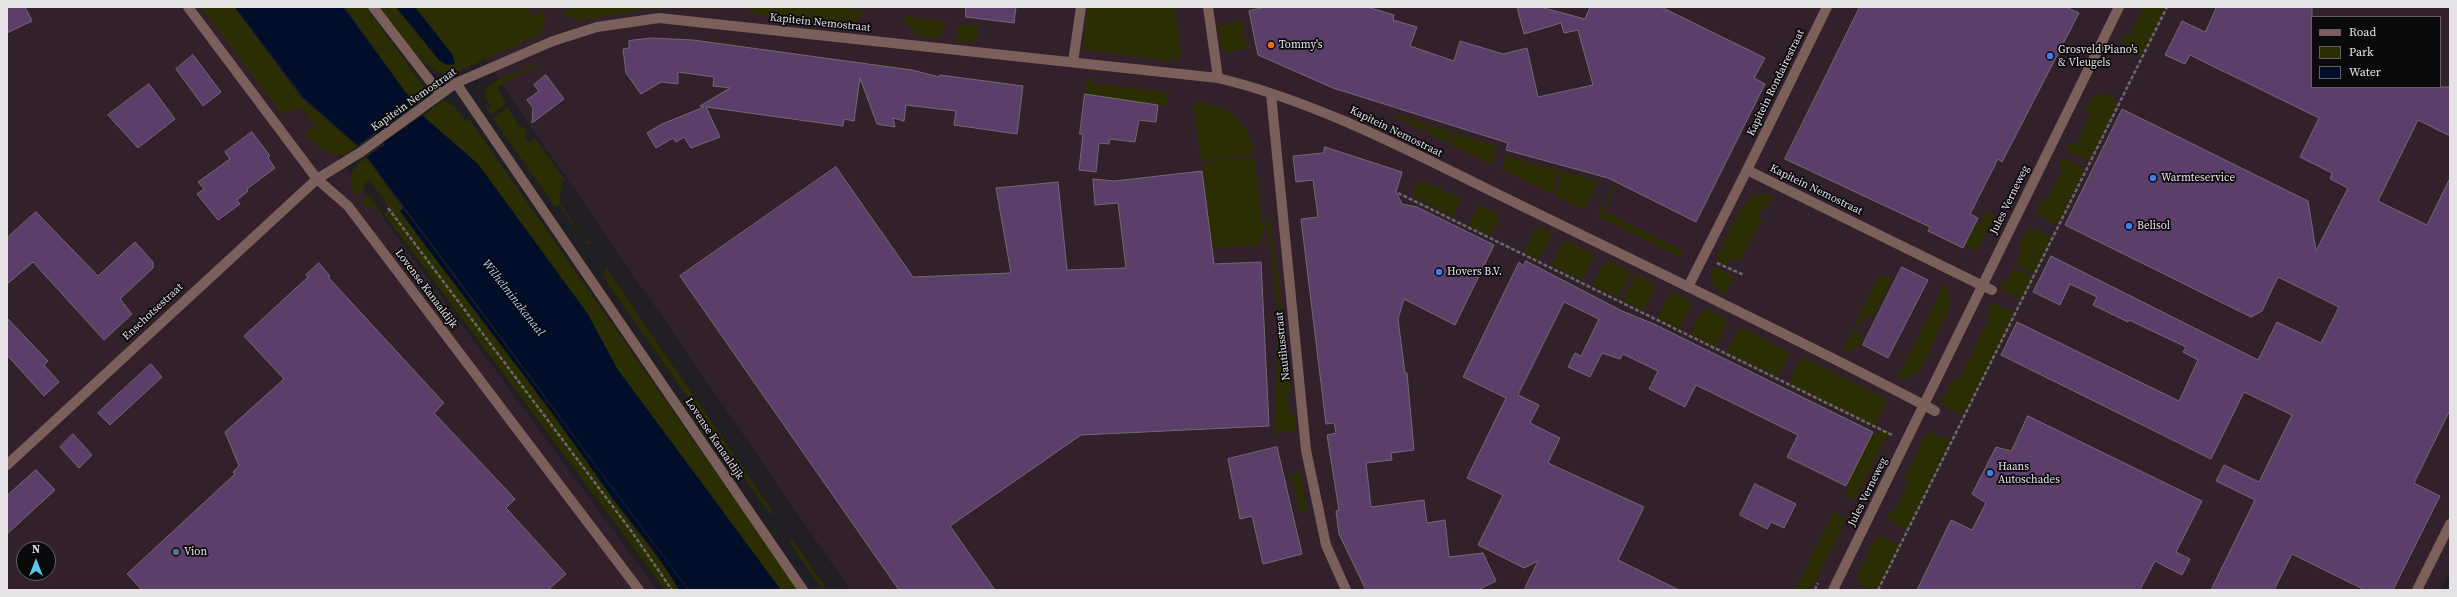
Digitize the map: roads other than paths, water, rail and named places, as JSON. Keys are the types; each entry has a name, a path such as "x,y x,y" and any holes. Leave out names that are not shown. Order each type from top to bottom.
{"street":[{"name":"Lovense Kanaaldijk","path":"188,7 317,179 348,206 639,590"},
{"path":"373,7 440,94"},
{"path":"1074,62 1081,7"},
{"path":"1208,7 1218,78"},
{"name":"Kapitein Rondairestraat","path":"1747,170 1827,7"},
{"name":"Jules Verneweg","path":"1833,590 1981,285 2119,7"},
{"name":"Kapitein Nemostraat","path":"317,179 361,152 418,109 456,83 553,41 597,27 659,18 1218,78 1244,84 1332,114 1688,287 1924,405"},
{"name":"Lovense Kanaaldijk","path":"456,83 803,590"},
{"name":"Nautilusstraat","path":"1271,94 1306,450 1326,545 1346,590"},
{"name":"Kapitein Nemostraat","path":"1747,170 1992,290"},
{"path":"1688,287 1747,170"},
{"name":"Enschotsestraat","path":"7,465 317,179"},
{"path":"1924,405 1935,411"},
{"path":"2417,590 2450,524"}],"water":[{"name":"Wilhelminakanaal","path":"235,7 343,7 423,116 478,164 587,313 618,370 781,590 689,590 367,157 357,145 303,97","holes":["396,115 407,126 407,130 396,117","375,132 384,143 384,147 372,134"]},
{"path":"396,7 415,7 452,54 455,64 447,65 439,60"},
{"path":"403,208 688,590 679,590 661,561 611,496 552,413 400,211"}],"place":[{"name":"Tommy's","path":"1271,45"},
{"name":"Grosveld Piano's & Vleugels","path":"2050,56"},
{"name":"Warmteservice","path":"2153,178"},
{"name":"Belisol","path":"2129,226"},
{"name":"Hovers B.V.","path":"1439,272"},
{"name":"Haans Autoschades","path":"1990,473"},
{"name":"Vion","path":"176,552"}]}
